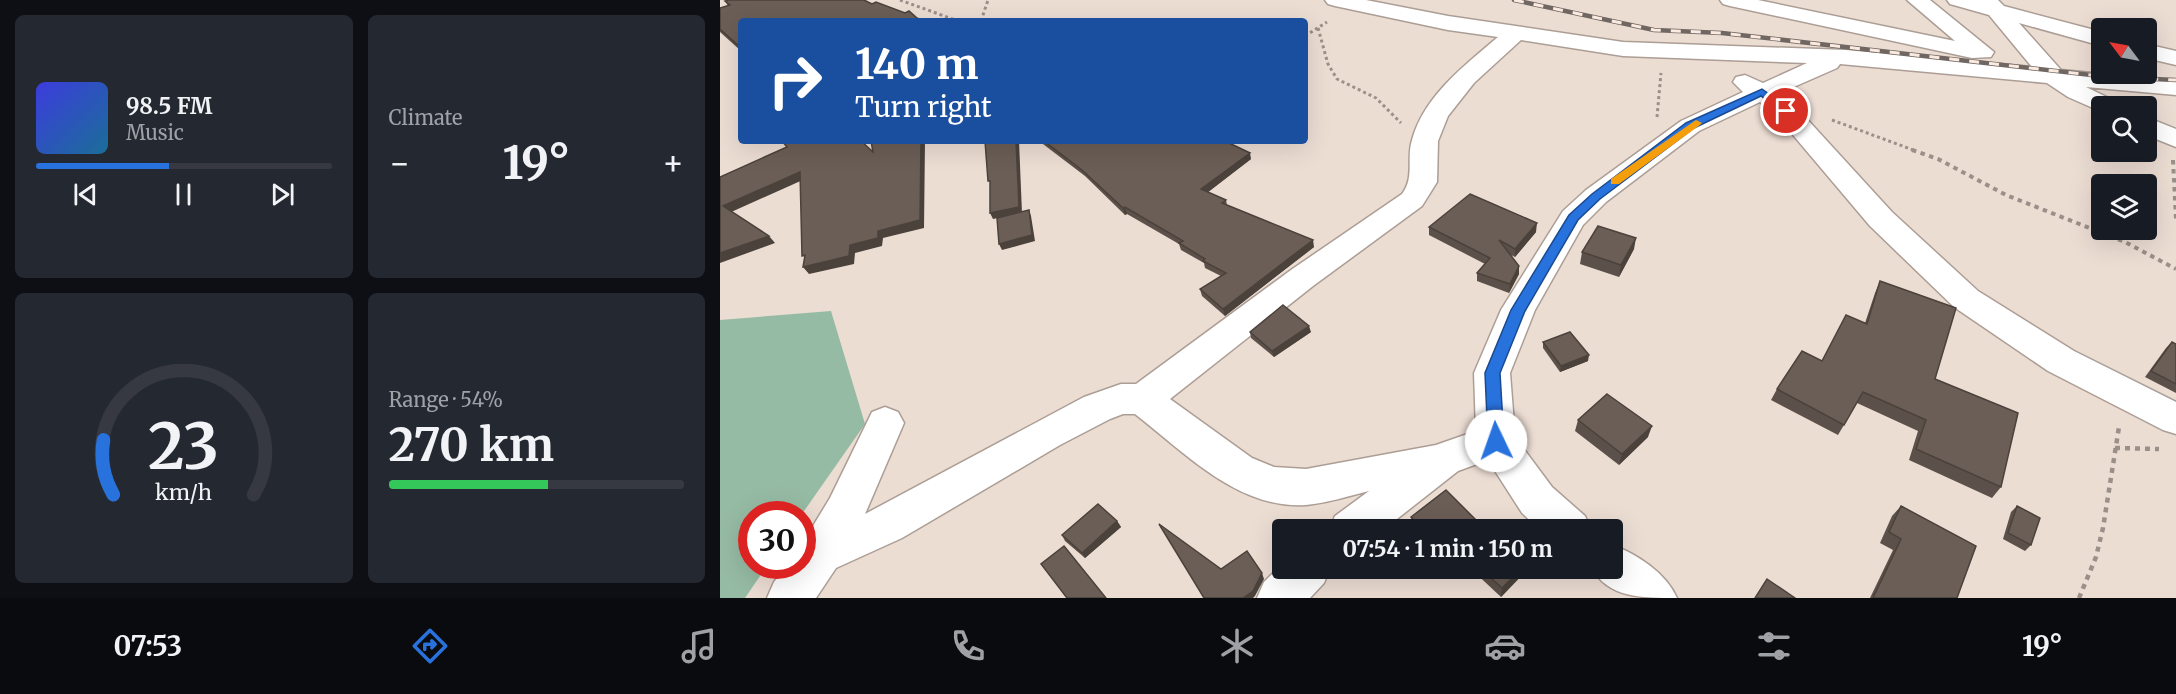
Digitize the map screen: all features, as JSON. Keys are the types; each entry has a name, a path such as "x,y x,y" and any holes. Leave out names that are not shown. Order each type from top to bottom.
{"street":[{"path":"1335,0 1514,35 1623,50 1696,53 1865,47 1984,53 2176,88"},
{"path":"1730,0 1865,47 2043,63 2068,54 2091,56"},
{"path":"1958,0 1991,5 2091,36"},
{"path":"1991,5 2043,63 2073,90 2091,99"},
{"path":"1558,519 1537,500 1496,441 1492,373 1518,310 1574,218 1596,196 1690,126 1811,69 1865,47 1904,7 1984,53"},
{"path":"1143,399 1293,284 1412,200 1422,188 1425,178 1423,145 1429,129 1454,90 1514,35"},
{"path":"1696,53 1762,92 1791,117 1881,219 1966,299 2061,361 2176,419"},
{"path":"2157,54 2176,60"},
{"path":"2157,60 2176,60"},
{"path":"2157,133 2175,146"},
{"path":"821,554 887,524 1097,408 1121,399 1143,399 1238,470 1271,485 1306,487 1444,459 1496,441"},
{"path":"790,598 821,554 845,511 885,423"},
{"path":"1365,519 1444,459"},
{"path":"1623,574 1654,598"},
{"path":"1280,598 1298,579"}],"path":[{"path":"900,0 950,18"},
{"path":"982,18 988,0"},
{"path":"1318,28 1328,64 1337,79 1376,98 1423,145"},
{"path":"1656,150 1658,100 1665,51"},
{"path":"1829,118 1938,159 2006,195 2125,242 2176,269"},
{"path":"2175,146 2173,189 2176,219"},
{"path":"2079,598 2096,557 2103,528 2124,394"},
{"path":"2115,448 2165,449"}],"green space":[{"path":"831,311 865,424 811,501 738,501 738,579 758,579 745,598 720,598 720,320"}],"building":[{"path":"864,0 905,13 909,11 917,18 738,18 738,45 720,29 720,8 730,5 725,1"},
{"path":"784,144 864,144 873,152 872,144 921,144 920,220 878,231 878,238 850,245 849,256 803,267 805,255 802,256 800,172 723,206 769,236 720,253 720,177 787,147"},
{"path":"985,144 1016,144 1019,207 990,213 990,181 988,181"},
{"path":"1048,144 1231,144 1250,153 1201,189 1226,200 1222,203 1313,240 1223,309 1200,289 1226,273 1203,261 1205,259 1179,243 1183,241 1125,207 1123,208 1082,170"},
{"path":"1470,194 1537,223 1515,249 1499,240 1519,266 1510,284 1477,273 1490,258 1429,227"},
{"path":"1029,210 1032,235 999,244 997,218"},
{"path":"1598,226 1636,238 1621,265 1582,252"},
{"path":"1880,281 1956,308 1935,379 2018,413 2001,487 1916,449 1926,420 1863,392 1844,425 1777,389 1802,351 1822,361 1846,315 1867,324"},
{"path":"1283,305 1309,326 1272,351 1250,332"},
{"path":"1570,332 1589,355 1561,366 1543,342"},
{"path":"2172,342 2176,344 2176,384 2151,371"},
{"path":"1607,394 1652,426 1622,454 1578,420"},
{"path":"1446,490 1475,519 1413,519 1411,517"},
{"path":"1098,504 1117,521 1082,553 1062,535"},
{"path":"1901,506 1976,546 1957,598 1873,598 1901,539 1889,532"},
{"path":"2017,506 2040,518 2031,545 2008,533"},
{"path":"1159,524 1221,569 1247,551 1262,573 1253,591 1243,598 1204,598"},
{"path":"1064,546 1106,598 1067,598 1041,564"},
{"path":"1492,579 1511,579 1502,588"},
{"path":"1767,579 1795,598 1755,598"}],"railway":[{"path":"1514,0 1654,30 1722,33 2109,77 2176,80"}],"slow traffic":[{"path":"1615,182 1696,123"}],"route":[{"path":"1496,441 1492,373 1518,310 1558,240 1574,218 1596,196 1690,126 1762,92 1786,111"}]}
